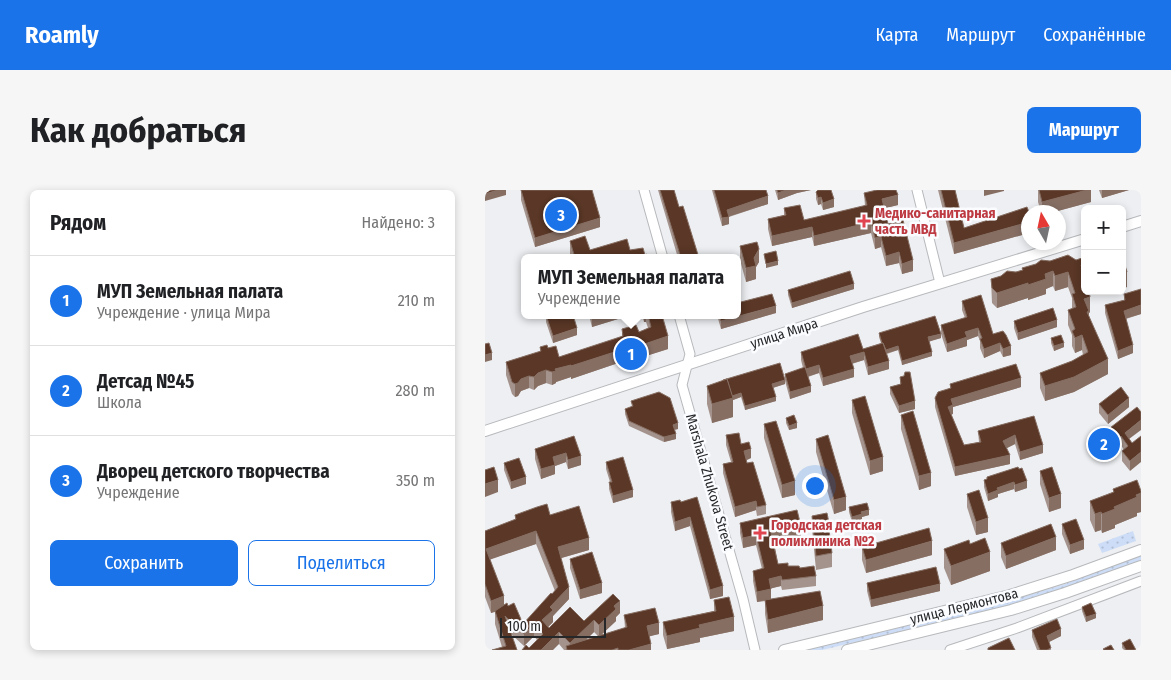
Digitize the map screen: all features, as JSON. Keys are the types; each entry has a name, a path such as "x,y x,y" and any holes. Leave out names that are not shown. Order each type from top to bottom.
{"main road":[{"path":"1126,226 1141,221"},
{"name":"улица Мира","path":"485,432 940,283 1081,240"},
{"name":"улица Лермонтова","path":"784,650 1010,595 1073,575 1141,550"},
{"name":"улица Лермонтова","path":"847,650 1011,610 1073,591 1141,566"}],"street":[{"path":"644,190 662,254"},
{"path":"917,190 940,283"},
{"name":"Marshala Zhukova Street","path":"680,319 690,354 682,385 741,593 755,650"},
{"path":"950,650 1017,628 1141,581"}],"shaded area":[{"path":"1133,531 1136,541 1102,553 1098,544"},
{"path":"1141,556 1141,560 1010,605 822,650 807,650 1009,601 1062,585"}],"building":[{"path":"485,190 498,190 485,194"},
{"path":"521,190 592,190 600,218 535,238"},
{"path":"660,190 674,190 679,207 683,206 698,254 680,254"},
{"path":"714,190 766,190 768,196 727,210 729,217 722,218"},
{"path":"818,190 831,190 834,199 823,203 821,197 818,198 816,192"},
{"path":"877,190 896,190 898,195 882,199 888,224 903,220 913,260 902,264 899,252 886,256 881,237 875,238 871,222 814,236 812,227 772,236 768,219 786,215 784,208 800,205 804,220 867,205 864,193"},
{"path":"941,190 955,190 964,228 1021,209 1021,224 954,243"},
{"path":"1039,190 1087,190 1042,202"},
{"path":"585,236 590,250 627,239 630,250 643,248 645,254 574,254 570,241"},
{"path":"757,242 759,249 754,258 756,266 746,268 740,246"},
{"path":"776,251 778,261 766,264 764,254"},
{"path":"1068,255 1076,260 1081,258 1081,295 1090,295 1090,297 1084,299 1089,311 1087,312 1108,359 1074,377 1045,386 1040,373 1072,361 1088,352 1082,335 1075,338 1072,331 1075,329 1068,310 1076,307 1072,294 1075,293 1068,272 1055,276 1053,271 1045,274 1046,279 997,293 992,288 991,279 1001,276 1007,271 1016,272 1023,270 1022,268 1036,264 1041,260 1050,261"},
{"path":"850,271 854,284 792,303 788,290"},
{"path":"1141,289 1141,305 1124,311 1133,345 1118,351 1105,305 1125,300 1124,295"},
{"path":"772,294 776,306 741,316 741,302"},
{"path":"981,295 993,334 1003,331 1011,346 1003,349 1000,343 984,349 978,328 965,332 967,337 947,344 941,325 967,317 962,301"},
{"path":"1053,308 1057,320 1018,333 1014,321"},
{"path":"935,316 941,334 928,337 932,352 902,361 898,346 886,350 879,333"},
{"path":"547,319 574,319 577,328 553,336"},
{"path":"649,319 663,319 668,336 627,350 627,348 571,366 555,369 556,371 546,370 534,377 529,376 521,379 515,384 512,382 506,362 541,351 540,347 547,345 548,348 556,346 559,357 623,336 622,329 636,325 639,332 651,327"},
{"path":"858,334 863,349 883,343 889,361 868,367 864,352 850,356 854,369 823,378 819,365 806,369 801,352"},
{"path":"1061,335 1064,343 1054,346 1051,338"},
{"path":"489,343 492,353 485,355 485,344"},
{"path":"780,363 785,380 772,384 776,397 745,406 741,393 732,396 727,379 723,381 723,380"},
{"path":"1016,364 1021,378 951,399 953,405 948,407 964,445 981,442 978,431 1034,416 1043,445 1020,452 1015,435 1003,441 1010,455 955,467 935,398 938,392 951,388 950,384"},
{"path":"805,367 811,386 790,392 785,374"},
{"path":"905,372 910,372 915,401 899,406 890,387 901,384 900,377 904,376"},
{"path":"727,379 733,398 712,404 707,386"},
{"path":"1121,387 1129,398 1108,415 1099,404"},
{"path":"659,392 670,398 678,423 673,425 676,434 664,437 629,421 625,409 633,406 631,401"},
{"path":"865,396 883,457 870,461 852,400"},
{"path":"1137,407 1141,412 1141,420 1125,433 1132,443 1141,436 1141,452 1130,461 1122,451 1128,446 1121,436 1114,441 1106,431"},
{"path":"913,411 931,473 919,476 901,415"},
{"path":"794,415 797,423 789,426 786,418"},
{"path":"776,421 795,481 782,485 764,424"},
{"path":"739,433 741,444 749,442 751,449 744,451 747,463 753,462 766,505 757,507 756,501 735,507 723,464 733,462 726,435"},
{"path":"828,435 846,497 834,500 816,439"},
{"path":"574,436 581,456 568,460 566,453 553,457 555,465 541,469 535,449"},
{"path":"623,457 633,490 613,496 609,482 612,482 606,462"},
{"path":"519,458 526,477 511,482 504,463"},
{"path":"494,467 498,480 485,484 485,470"},
{"path":"1018,467 1019,469 1022,468 1027,481 1015,485 1014,482 997,488 998,490 988,494 984,480 987,477"},
{"path":"1052,467 1061,494 1049,498 1040,471"},
{"path":"1137,480 1141,493 1136,495 1137,497 1114,507 1115,509 1102,514 1101,512 1095,514 1090,501 1114,492 1113,489"},
{"path":"979,490 988,518 976,522 967,494"},
{"path":"697,497 723,586 710,590 690,517 675,522 671,502 680,500 681,502"},
{"path":"867,503 869,510 852,517 849,507"},
{"path":"547,504 550,515 579,506 589,538 558,547 569,587 550,607 553,610 542,620 549,628 570,607 584,621 613,594 620,601 614,606 616,609 599,625 594,620 570,643 559,632 541,650 522,650 526,645 529,648 543,634 534,624 524,634 505,616 517,650 492,650 506,646 495,611 507,603 508,606 514,603 523,624 558,587 536,531 486,549 504,596 491,601 485,584 485,531 516,519 515,515"},
{"path":"797,510 801,526 771,533 778,564 788,563 788,566 799,566 800,568 814,566 816,576 782,580 781,576 769,579 771,589 757,592 753,571 764,568 756,535 743,538 740,523"},
{"path":"827,513 832,553 816,556 812,516"},
{"path":"1076,519 1084,540 1070,545 1062,524"},
{"path":"1051,524 1056,537 1006,556 1001,543"},
{"path":"929,528 932,541 866,560 862,547"},
{"path":"985,538 990,552 951,566 944,549 969,540 970,544"},
{"path":"592,552 602,583 580,590 570,559"},
{"path":"936,567 940,584 871,600 867,583"},
{"path":"820,591 823,606 768,620 765,600"},
{"path":"729,597 734,617 699,625 700,628 667,636 663,622 716,611 714,600"},
{"path":"1091,603 1096,614 1086,617 1082,607"},
{"path":"655,608 659,623 647,626 651,644 629,650 618,650 618,648 612,650 567,650 566,646 627,627 624,615"},
{"path":"1057,619 1061,629 1047,636 1051,648 1040,650 1032,630"},
{"path":"1009,638 1015,650 988,650 988,648"},
{"path":"1130,639 1136,650 1126,650 1122,643"},
{"path":"1111,645 1114,650 1103,649"}],"place":[{"name":"Дворец детского творчества","path":"561,215"},
{"name":"Медико-санитарная часть МВД","path":"864,221"},
{"name":"МУП Земельная палата","path":"631,354"},
{"name":"Детсад №45","path":"1104,444"},
{"name":"Городская детская поликлиника №2","path":"760,533"}]}
